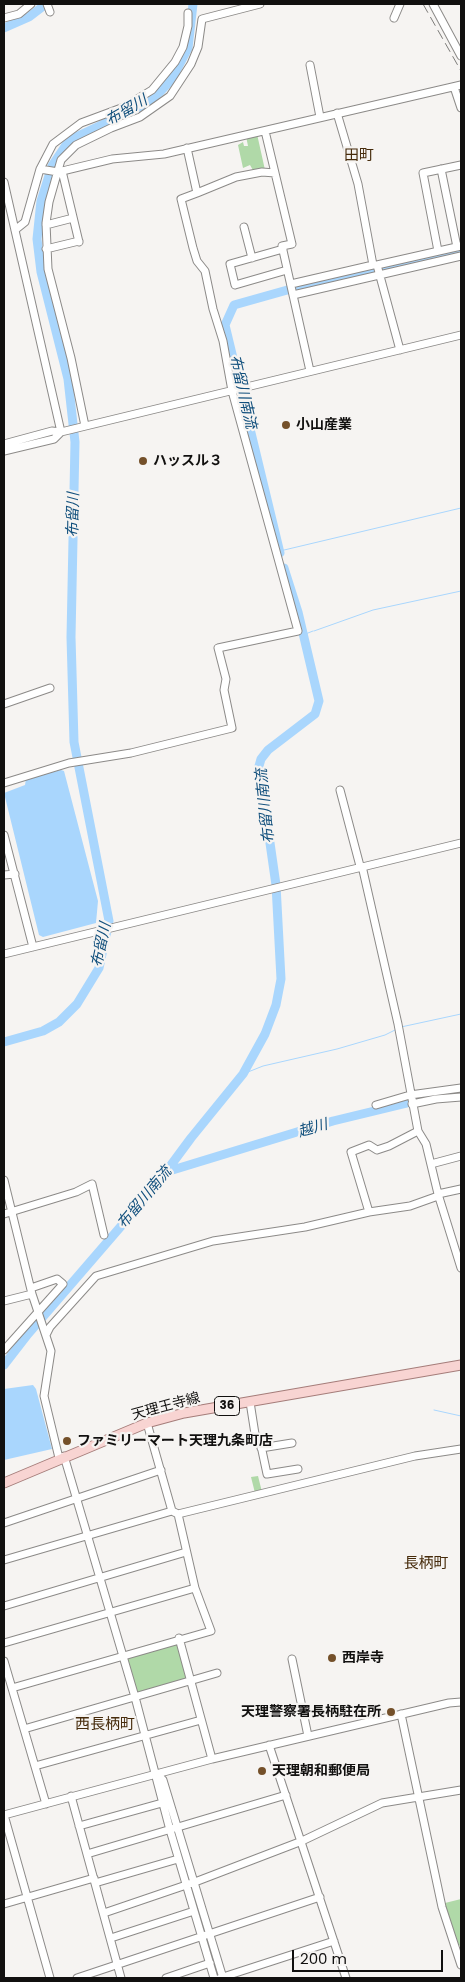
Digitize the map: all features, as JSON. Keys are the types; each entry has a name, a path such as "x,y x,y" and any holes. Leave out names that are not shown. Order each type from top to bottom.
{"main road":[{"name":"天理王寺線","path":"4,1483 62,1457 147,1423 184,1413 461,1365"}],"street":[{"path":"4,18 20,14 31,4"},
{"path":"83,427 71,358 48,269 46,249 46,225 49,202 61,160 76,145 111,128 140,117 170,96 191,64 198,47 202,19 260,4"},
{"path":"394,18 400,4"},
{"path":"432,4 461,56"},
{"path":"15,230 25,222 41,169 53,144 71,131 104,113 124,107 152,90 175,62 183,47 188,26 188,12"},
{"path":"310,65 320,116"},
{"path":"41,169 58,171 112,159 164,154 265,131 320,116 458,86 461,108"},
{"path":"338,113 358,184 375,265 400,350"},
{"path":"265,131 292,244 282,246 310,371"},
{"path":"187,148 197,193"},
{"path":"438,251 423,173 441,169 461,168"},
{"path":"290,284 459,246 441,169"},
{"path":"46,249 79,242 58,171"},
{"path":"4,783 69,763 131,753 232,728 224,690 226,679 218,648 298,631 233,391 223,341 213,309 205,271 197,261 181,198 236,178 262,172 275,172"},
{"path":"4,182 6,198 63,432"},
{"path":"46,225 73,218"},
{"path":"244,227 252,258"},
{"path":"283,249 230,264 236,285 287,270"},
{"path":"293,295 461,256"},
{"path":"4,444 52,432 63,432 461,335"},
{"path":"4,451 54,439 63,432"},
{"path":"4,704 50,688"},
{"path":"340,790 361,866 398,1024 418,1131 426,1144 438,1195 461,1268"},
{"path":"4,835 34,947"},
{"path":"4,954 461,843"},
{"path":"4,875 15,874"},
{"path":"376,1105 410,1095 461,1088"},
{"path":"412,1104 436,1099 461,1097"},
{"path":"369,1212 350,1152 369,1145 377,1150 418,1131"},
{"path":"431,1164 461,1156"},
{"path":"4,1180 32,1291 51,1351 45,1389 45,1403 76,1498 123,1655 156,1773 156,1782 214,1978"},
{"path":"4,1214 76,1192 92,1184 104,1236"},
{"path":"45,1333 96,1276 213,1241 305,1227 369,1212 410,1206 438,1195 461,1189"},
{"path":"4,1301 57,1279 63,1284 4,1350"},
{"path":"250,1402 255,1434 262,1448 267,1474 298,1469"},
{"path":"12,1688 179,1638 211,1631 195,1588 175,1512 147,1423"},
{"path":"262,1448 292,1443"},
{"path":"4,1560 175,1512 415,1456 461,1449"},
{"path":"4,1523 161,1470"},
{"path":"4,1606 186,1552"},
{"path":"4,1643 195,1588"},
{"path":"179,1638 212,1759"},
{"path":"292,1659 311,1736"},
{"path":"4,1661 46,1804"},
{"path":"24,1729 217,1673"},
{"path":"50,1978 4,1815 212,1759 449,1702 461,1702"},
{"path":"400,1714 442,1907 458,1946 461,1965"},
{"path":"35,1766 201,1720"},
{"path":"269,1745 302,1841 345,1978"},
{"path":"156,1773 163,1780 195,1882 222,1978 334,1941"},
{"path":"104,1913 195,1882 302,1841 382,1803 461,1790"},
{"path":"87,1854 286,1795"},
{"path":"71,1796 121,1978"},
{"path":"79,1826 162,1803"},
{"path":"4,1904 178,1859"},
{"path":"77,1978 94,1975 117,1964 320,1897"},
{"path":"111,1938 194,1911"},
{"path":"166,1978 210,1963"}],"green space":[{"path":"257,134 265,170 254,172 250,165 243,168 238,145 243,142 244,146 248,146 246,136"},
{"path":"258,1476 262,1492 255,1493 251,1477"},
{"path":"176,1640 188,1676 187,1681 143,1694 135,1692 124,1655"},
{"path":"461,1899 461,1945 455,1947 441,1904"}],"water":[{"path":"61,770 64,771 98,901 96,923 43,937 39,935 4,793 25,785 26,779"},
{"path":"33,1385 36,1389 52,1449 4,1460 4,1389"}],"waterway":[{"path":"4,28 29,17 46,4"},
{"name":"布留川","path":"4,1042 43,1031 59,1022 77,1004 99,968 109,921 74,742 71,637 75,442 68,379 41,272 37,239 41,201 52,166 66,145 76,137 144,105 172,79 188,48 193,4"},
{"name":"布留川南流","path":"280,553 225,325 234,305 298,287 461,250"},
{"path":"280,551 461,508"},
{"name":"布留川南流","path":"4,1365 28,1334 154,1188 191,1138 243,1074 265,1034 276,1005 281,979 276,885 259,766 261,759 268,750 315,714 319,701 298,612 284,568"},
{"path":"314,631 373,610 461,591"},
{"path":"303,635 313,631"},
{"path":"401,1027 461,1014"},
{"path":"243,1074 263,1066 337,1049 385,1035 395,1030"},
{"name":"越川","path":"446,1095 461,1093"},
{"name":"越川","path":"166,1172 333,1121 428,1098"},
{"path":"434,1410 461,1416"}],"railway":[{"path":"423,4 461,71"}],"place":[{"name":"小山産業","path":"286,425"},
{"name":"ハッスル３","path":"143,461"},
{"name":"ファミリーマート天理九条町店","path":"67,1441"},
{"name":"西岸寺","path":"332,1658"},
{"name":"天理警察署長柄駐在所","path":"391,1712"},
{"name":"天理朝和郵便局","path":"262,1771"}],"district":[{"name":"田町","path":"359,156"},
{"name":"長柄町","path":"426,1564"},
{"name":"西長柄町","path":"105,1725"}]}
